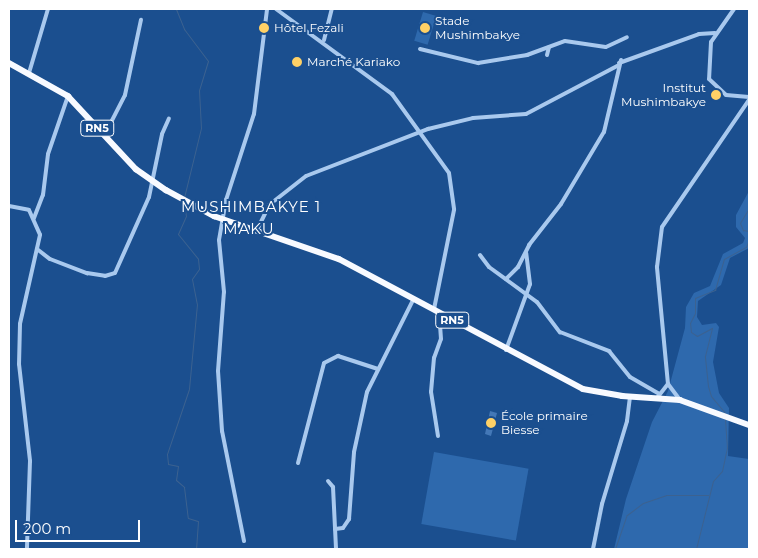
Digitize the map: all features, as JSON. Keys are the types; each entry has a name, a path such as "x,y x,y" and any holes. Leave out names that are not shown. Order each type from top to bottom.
{"highway":[{"name":"RN5","path":"9,63 68,96 104,136 153,182 222,220 340,259 506,350 583,389 638,397 658,396 680,400 722,413 749,425"}],"street":[{"path":"29,73 48,9"},
{"path":"244,541 227,466 218,376 224,292 219,240 222,220 254,114 267,9"},
{"path":"276,9 324,40 392,94 450,173 454,193 436,311 441,338 434,358 431,392 438,436"},
{"path":"324,40 332,9"},
{"path":"680,400 668,384 657,267 660,235 670,212 749,101 726,95 709,79 715,33 734,9"},
{"path":"104,136 125,95 141,20"},
{"path":"256,230 269,206 300,180 421,132 466,120 526,114 619,63 699,34 715,33"},
{"path":"420,49 472,63 521,57 573,41 606,48 627,37"},
{"path":"547,55 549,47"},
{"path":"506,278 526,253 604,132 619,63"},
{"path":"34,218 44,195 48,154 68,96"},
{"path":"37,249 57,263 96,275 112,275 122,261 153,182 162,134 169,118"},
{"path":"9,206 29,210 40,235 20,324 19,364 30,461 27,549"},
{"path":"506,350 530,284 526,253"},
{"path":"480,255 488,267 506,278 551,316 560,332 609,351 642,386 658,396 668,384"},
{"path":"335,529 343,528 349,519 354,452 367,392 413,300"},
{"path":"298,463 324,363 338,356 378,369"},
{"path":"638,397 642,386"},
{"path":"594,549 630,396"},
{"path":"328,481 333,487 336,549"}],"shaded area":[{"name":"Stade Mushimbakye","path":"423,12 436,16 428,45 414,41"},
{"path":"749,191 749,248 730,258 721,285 698,301 697,317 702,325 716,323 719,327 713,362 719,393 729,408 728,456 749,459 749,549 614,549 626,499 652,422 668,391 685,328 686,307 694,293 710,286 723,254 743,243 745,238 736,227 736,215"},
{"path":"434,452 529,469 516,541 421,524"}],"building":[{"name":"École primaire Biesse","path":"490,411 497,413 491,436 485,434"}],"waterway":[{"path":"176,9 184,29 208,61 199,90 201,128 184,198"},
{"path":"184,202 186,216 178,234 198,259 199,269 192,279 197,304 189,389 167,454 168,464 178,466 176,480 184,487 188,518 198,521 196,549"},
{"path":"749,208 740,223 743,230 749,231"},
{"path":"726,414 711,396 708,386 705,356 712,328 697,336 691,332 690,323 695,313 695,298 715,290 724,259 746,247 749,240"},
{"path":"696,549 713,481 722,471 727,448 725,418"},
{"path":"615,549 627,515 643,503 666,495 708,495"}],"place":[{"name":"Hôtel Fezali","path":"264,28"},
{"name":"Stade Mushimbakye","path":"425,28"},
{"name":"Marché Kariako","path":"297,62"},
{"name":"Institut Mushimbakye","path":"716,95"},
{"name":"École primaire Biesse","path":"491,423"}],"district":[{"name":"MUSHIMBAKYE 1","path":"251,207"},
{"name":"MAKU","path":"249,229"}]}
